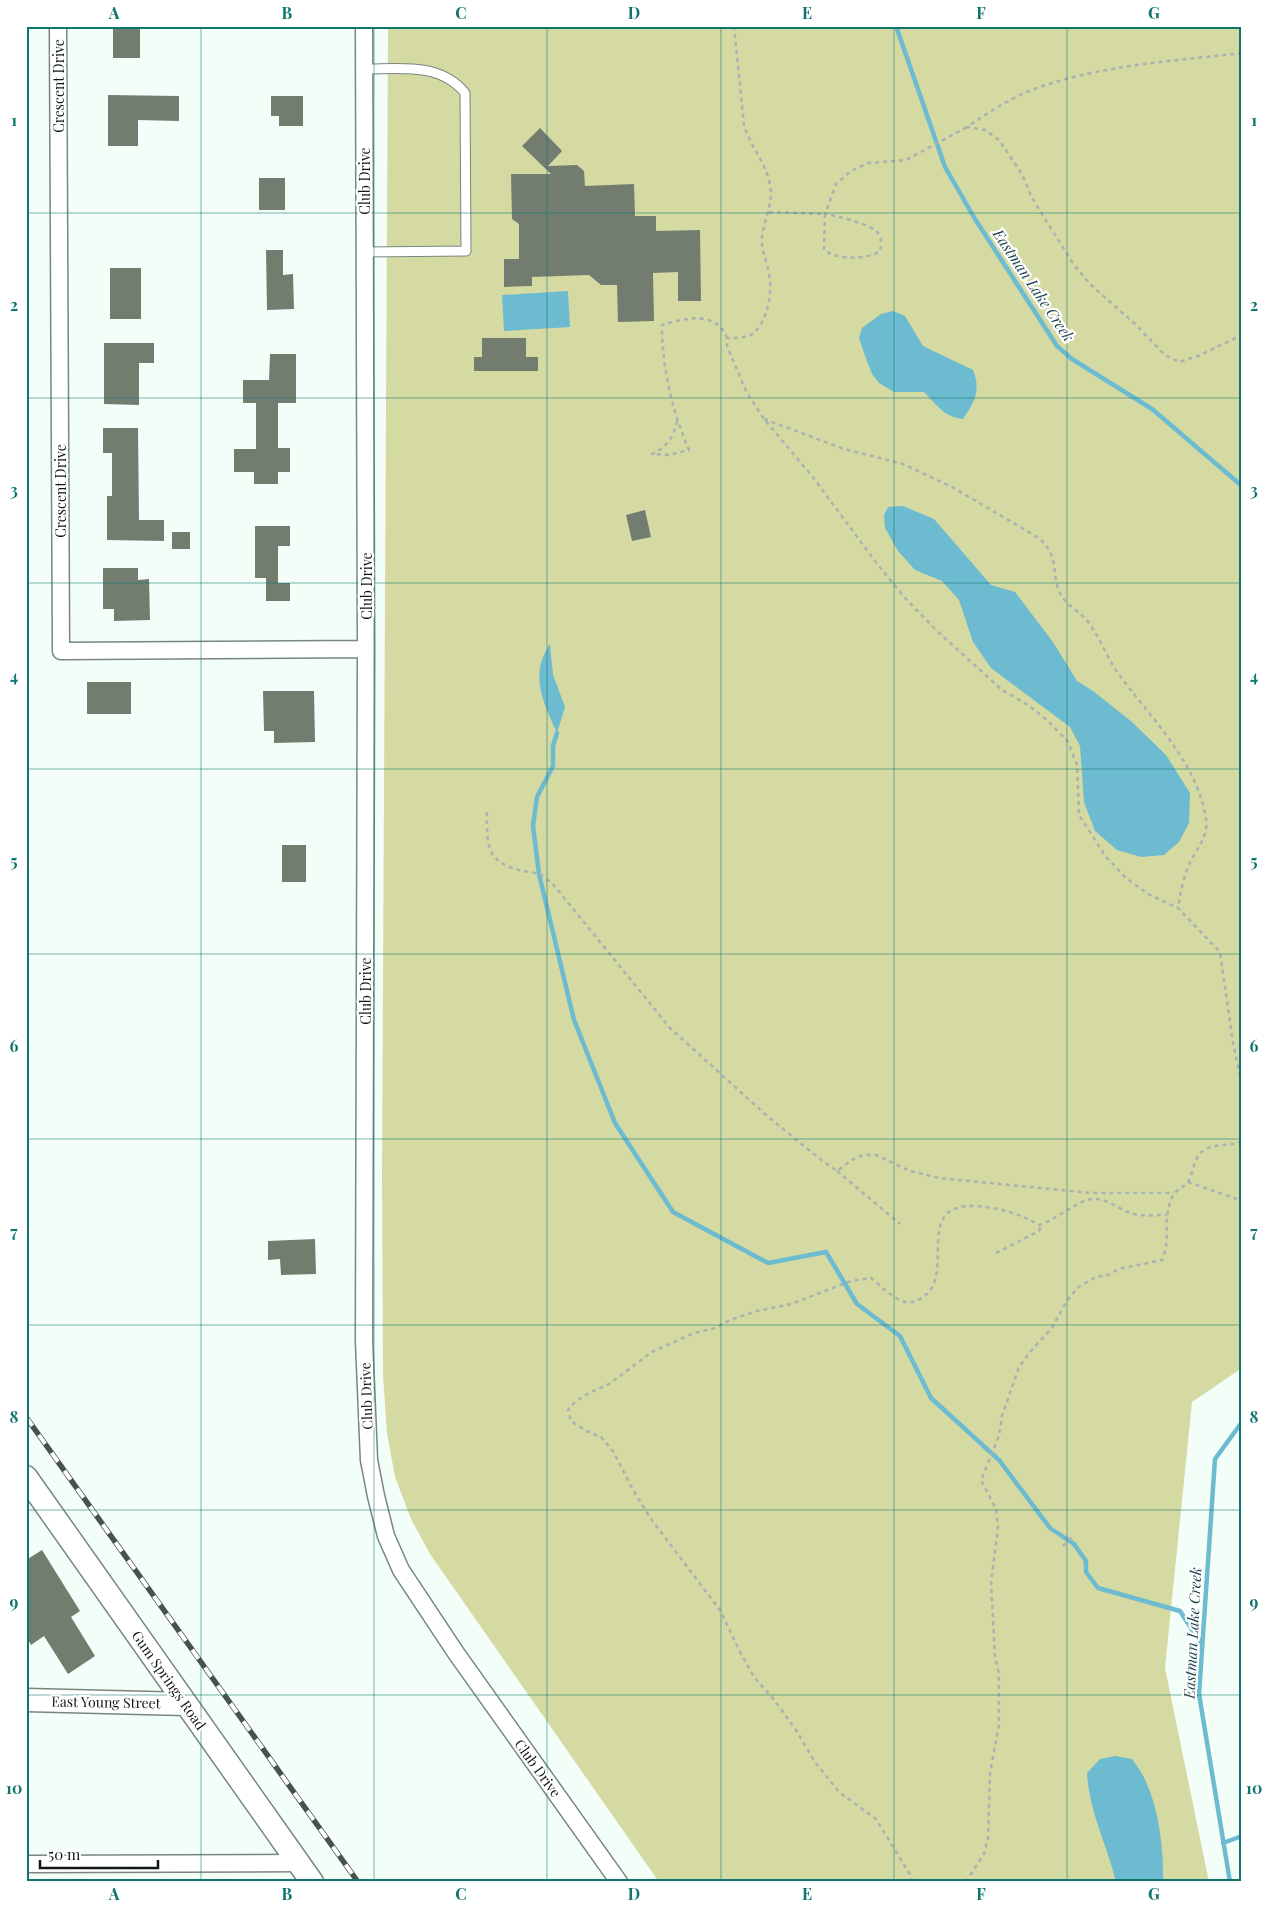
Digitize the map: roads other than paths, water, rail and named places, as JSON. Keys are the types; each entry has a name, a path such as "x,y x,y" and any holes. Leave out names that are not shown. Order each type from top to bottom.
{"street":[{"name":"Crescent Drive","path":"58,26 61,651 366,648"},
{"name":"Club Drive","path":"364,26 366,648 364,1341 369,1460 376,1496 390,1544 401,1570 421,1603 619,1882"},
{"name":"Gum Springs Road","path":"26,1477 40,1502 312,1882"},
{"name":"East Young Street","path":"26,1700 186,1704"},
{"path":"26,1864 299,1863"}],"lane":[{"path":"364,69 421,69 432,71 452,80 465,93 466,135 466,251 365,252"}],"water":[{"path":"568,291 570,327 504,331 502,295"},
{"path":"893,311 905,316 923,346 973,370 977,390 974,401 963,419 946,413 924,392 894,392 879,383 872,374 859,338 862,328 881,314"},
{"path":"903,506 934,519 991,585 1015,592 1053,642 1077,681 1093,691 1132,722 1166,755 1190,793 1189,823 1179,842 1164,855 1141,857 1117,850 1095,831 1084,802 1080,746 1070,727 991,668 973,642 959,600 942,581 915,570 898,551 885,528 884,515 888,507"},
{"path":"550,644 553,675 565,707 557,733 543,699 539,678 540,667"},
{"path":"1115,1756 1132,1759 1151,1793 1160,1831 1163,1882 1116,1882 1091,1801 1087,1773 1100,1759"}],"waterway":[{"name":"Eastman Lake Creek","path":"896,26 945,167 975,219 1057,346 1072,359 1152,409 1242,486"},
{"path":"557,733 553,746 553,766 537,797 533,826 539,874 574,1020 615,1123 673,1212 768,1263 826,1252 857,1304 900,1336 931,1398 999,1460 1050,1528 1074,1544 1086,1561 1086,1572 1098,1588 1180,1611 1202,1645"},
{"name":"Eastman Lake Creek","path":"1230,1882 1199,1694 1215,1459 1242,1422"},
{"path":"1223,1843 1242,1836"}],"railway":[{"path":"26,1417 358,1882"}]}
